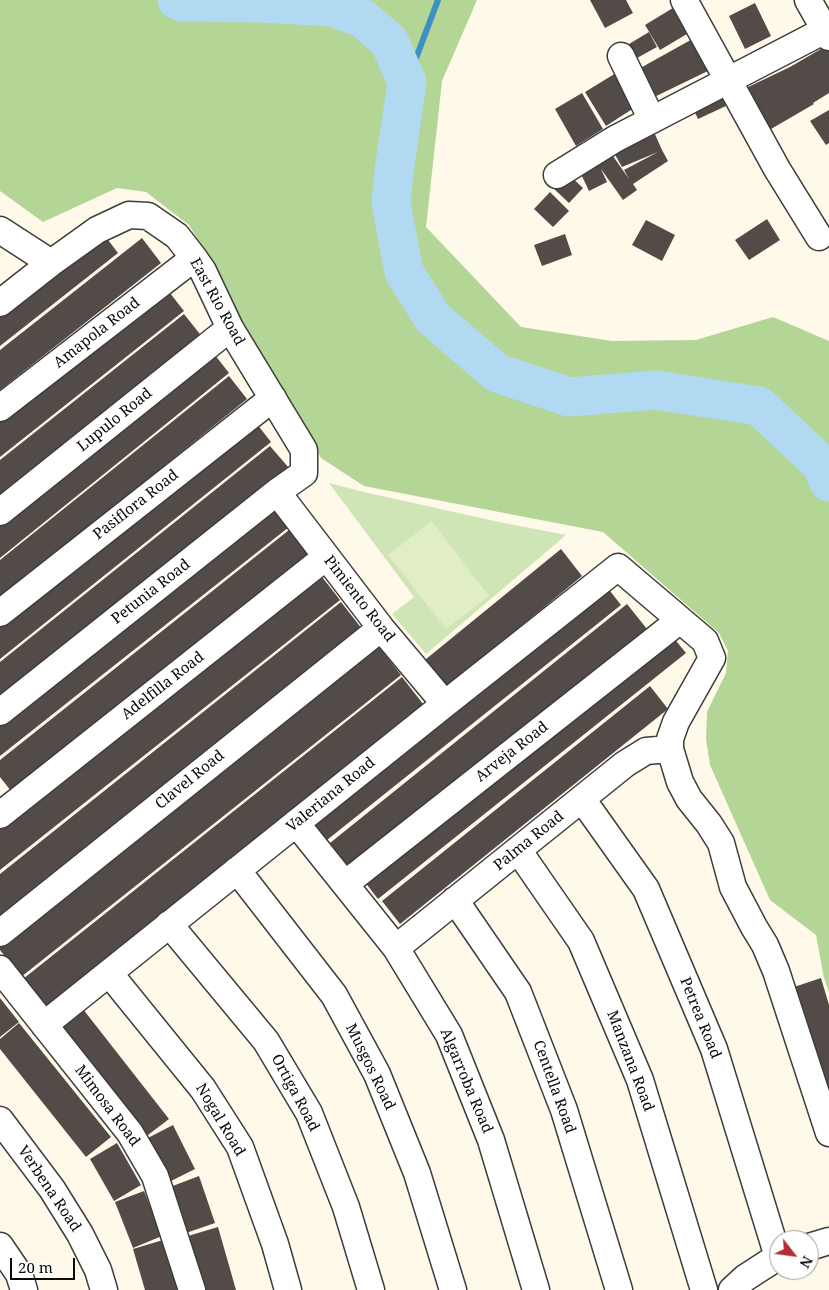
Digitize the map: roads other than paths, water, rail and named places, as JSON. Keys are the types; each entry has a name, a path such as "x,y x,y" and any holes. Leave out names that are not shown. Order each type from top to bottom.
{"street":[{"path":"684,0 777,169 819,237"},
{"path":"557,175 615,139 727,81 828,32 808,0"},
{"path":"621,56 652,120"},
{"name":"East Rio Road","path":"0,303 50,263 97,230 130,215 148,216 176,236 203,271 230,328 304,450 304,473"},
{"path":"0,230 50,263"},
{"name":"Amapola Road","path":"0,408 194,258"},
{"name":"Lupulo Road","path":"0,512 230,328"},
{"name":"Pasiflora Road","path":"0,613 273,398"},
{"name":"Petunia Road","path":"0,712 277,492 304,473"},
{"name":"Pimiento Road","path":"277,492 381,628 445,704"},
{"name":"Adelfilla Road","path":"0,815 326,557"},
{"name":"Valeriana Road","path":"44,1025 618,568 680,620"},
{"path":"680,620 706,641 712,658 676,722 670,738 670,749 680,782 689,799 721,843 733,887 765,945 776,971 829,1134"},
{"name":"Arveja Road","path":"345,884 680,620"},
{"name":"Clavel Road","path":"0,932 381,628"},
{"name":"Palma Road","path":"396,948 625,764 646,751 670,749"},
{"name":"Petrea Road","path":"582,799 646,889 714,1049 771,1230"},
{"name":"Algarroba Road","path":"296,823 396,948 449,1035 491,1140 536,1290"},
{"name":"Manzana Road","path":"518,850 581,941 633,1062 704,1290"},
{"name":"Musgos Road","path":"237,870 334,995 377,1074 417,1173 453,1290"},
{"name":"Centella Road","path":"455,900 518,992 564,1110 619,1290"},
{"name":"Ortiga Road","path":"169,924 266,1041 309,1113 346,1206 372,1290"},
{"name":"Mimosa Road","path":"0,969 130,1133 155,1176 192,1290"},
{"name":"Nogal Road","path":"108,974 203,1089 240,1147 275,1244 288,1290"},
{"name":"Verbena Road","path":"0,1120 52,1189 80,1234 98,1270 104,1290"},
{"path":"0,1246 20,1274 24,1290"},
{"path":"732,1290 745,1278 769,1263"}],"waterway":[{"path":"177,0 182,2 261,3 332,7 362,18 389,41 407,82 391,203 404,272 433,318 497,373 569,397 656,390 759,406 821,464 829,482"},
{"path":"407,82 438,0"}]}
